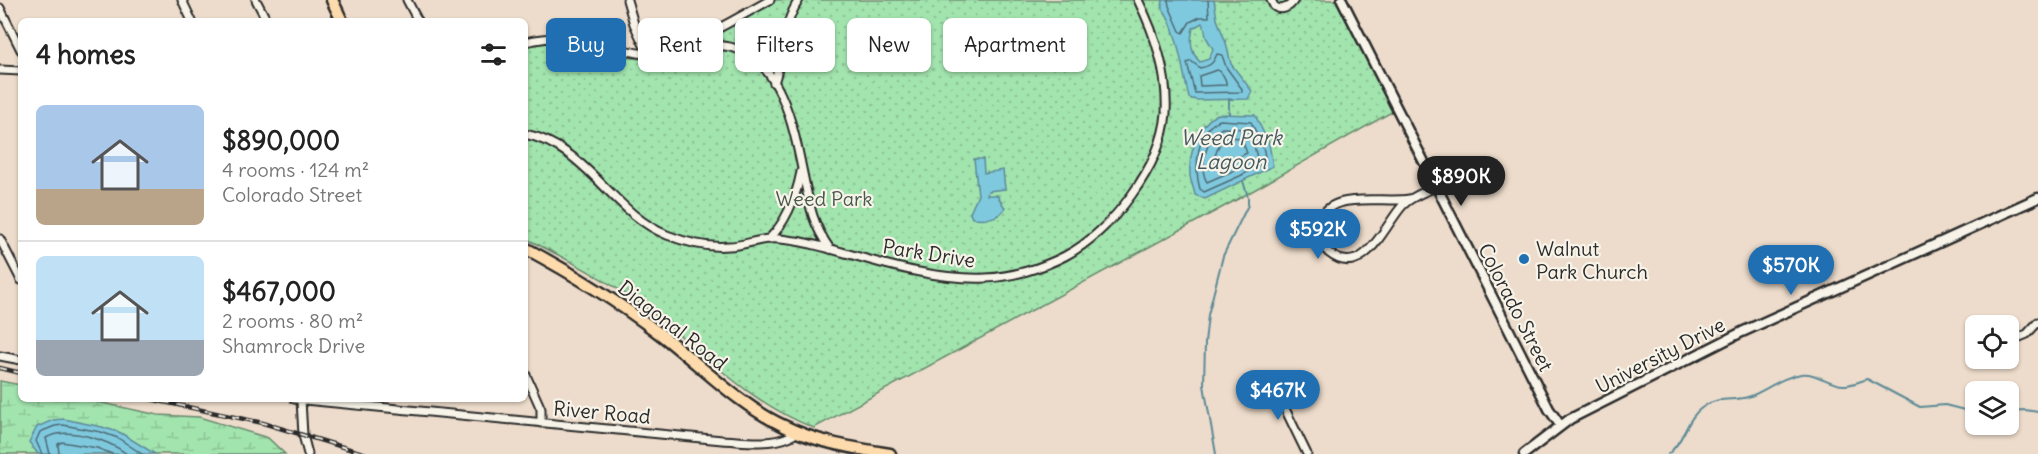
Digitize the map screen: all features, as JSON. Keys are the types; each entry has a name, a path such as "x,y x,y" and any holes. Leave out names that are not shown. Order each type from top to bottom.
{"main road":[{"path":"332,0 341,18"},
{"name":"Diagonal Road","path":"528,250 596,289 662,335 746,403 770,419 798,432 839,445 890,454"}],"street":[{"path":"182,0 191,18"},
{"path":"256,0 265,18"},
{"path":"407,0 416,18"},
{"path":"627,0 638,33"},
{"path":"723,24 770,0"},
{"path":"790,0 795,7"},
{"path":"774,83 780,68 784,34 800,0"},
{"name":"Park Drive","path":"528,135 540,137 559,146 628,208 655,229 666,234 718,246 741,245 769,239 798,242 938,275 990,278 1049,264 1065,256 1094,235 1116,214 1147,172 1159,147 1164,125 1166,96 1151,31 1138,0"},
{"path":"1271,0 1274,6 1281,9 1288,7 1294,0"},
{"name":"Colorado Street","path":"1342,0 1549,408 1560,425"},
{"path":"0,8 18,44"},
{"path":"528,41 544,38 574,38 638,52"},
{"path":"723,47 732,48 760,64 774,83 798,144 814,218 830,249"},
{"path":"0,69 18,71"},
{"path":"769,239 787,216 802,168"},
{"path":"1409,199 1373,248 1361,257 1342,260 1330,254 1322,245 1318,236 1320,219 1327,208 1333,204 1348,200 1409,199 1436,187"},
{"name":"University Drive","path":"1560,425 1742,332 2038,198"},
{"path":"0,239 18,274"},
{"path":"2019,337 2027,334 2038,322"},
{"path":"0,356 18,359"},
{"path":"528,380 541,410 541,423"},
{"path":"1271,380 1307,454"},
{"path":"301,402 303,435 308,454"},
{"name":"River Road","path":"355,402 382,403 541,423 756,442 784,440 798,432"},
{"path":"1524,454 1560,425"}],"green space":[{"name":"Weed Park","path":"770,0 1342,0 1397,109 1238,199 814,428 792,418 752,394 715,366 662,320 630,297 528,240 528,44 546,41 546,72 626,72 626,57 638,59 638,72 723,72 723,25 735,18 735,72 835,72 835,18 736,18"},
{"path":"0,381 18,384 18,402 98,402 158,415 199,417 268,438 285,454 0,454"}],"water":[{"name":"Weed Park Lagoon","path":"1163,0 1214,0 1217,19 1231,64 1252,91 1248,99 1196,100 1189,98 1176,38 1162,8","holes":["1202,23 1206,37 1213,49 1209,59 1200,62 1193,50 1191,37 1193,28"]},
{"name":"Weed Park Lagoon","path":"1218,114 1255,115 1269,144 1273,166 1205,199 1195,195 1190,176 1191,159 1200,132 1211,118"},
{"path":"974,159 983,159 984,173 1003,170 1005,189 988,191 987,195 997,195 1005,208 995,217 972,218 970,213 978,195"},
{"path":"64,419 121,433 155,454 38,454 29,442 37,427 53,420"}],"waterway":[{"path":"1229,99 1229,114"},
{"path":"1216,454 1204,385 1205,343 1208,315 1223,256 1248,205 1243,181"},
{"path":"1668,454 1678,443 1693,417 1703,407 1716,401 1751,396 1781,380 1801,374 1813,375 1840,385 1867,379 1920,407 1945,405 1965,410"},
{"path":"2019,410 2038,412"}],"railway":[{"path":"0,368 18,372"},
{"path":"164,402 263,423 366,454"}],"place":[{"name":"Walnut Park Church","path":"1524,259"}]}
